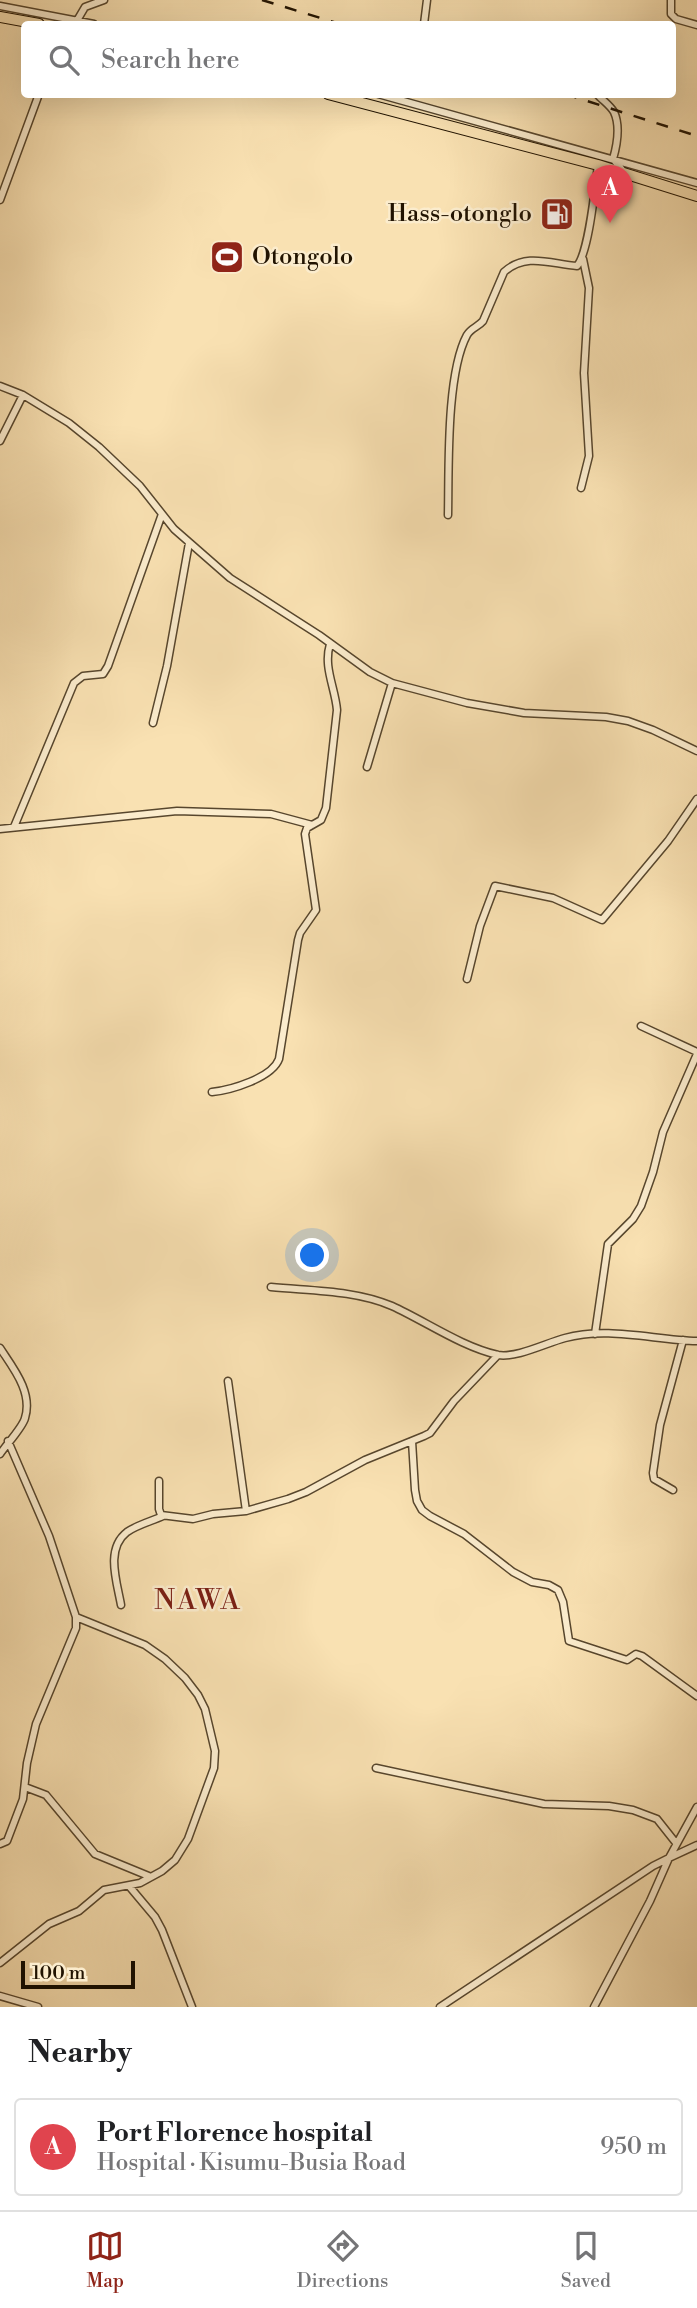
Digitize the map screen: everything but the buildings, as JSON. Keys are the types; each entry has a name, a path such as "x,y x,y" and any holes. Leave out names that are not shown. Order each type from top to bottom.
{"highway":[{"path":"0,17 22,21"},
{"path":"343,98 598,165 697,196"}],"street":[{"path":"77,21 81,12 92,2 104,0"},
{"path":"424,21 427,0"},
{"path":"671,0 671,14 676,19 697,25"},
{"path":"0,5 68,21"},
{"path":"0,200 37,98"},
{"path":"393,98 697,183"},
{"path":"601,98 615,114 617,129 613,159 625,174"},
{"path":"581,488 589,456 584,373 589,288 582,257 598,165"},
{"path":"448,515 450,429 456,368 470,331 483,321 504,272 509,267 531,259 576,266 582,257"},
{"path":"0,386 23,395 69,423 140,486 189,543 250,593 302,624 370,672 392,683 467,703 524,713 606,717 628,721 697,751"},
{"path":"0,441 23,395"},
{"path":"14,827 74,683 83,676 103,674 108,666 162,514"},
{"path":"153,723 167,666 189,543"},
{"path":"212,1092 228,1090 267,1074 277,1065 298,940 316,910 305,834 307,828 321,820 326,808 337,710 327,662 330,643"},
{"path":"366,767 392,683"},
{"path":"467,979 480,926 495,886 552,898 602,920 668,841 697,799"},
{"path":"0,829 177,811 271,814 312,825"},
{"path":"595,1334 608,1244 633,1219 641,1206 663,1132 697,1053 640,1026"},
{"path":"271,1287 355,1295 378,1301 440,1332 498,1354 516,1353 567,1337 595,1334 697,1341"},
{"path":"673,1490 657,1481 653,1473 660,1425 683,1340"},
{"path":"0,1348 23,1385 27,1407 22,1425 0,1454"},
{"path":"121,1605 113,1565 116,1546 127,1532 163,1516 192,1519 246,1511 306,1492 365,1460 430,1433 454,1401 498,1354"},
{"path":"228,1381 246,1511"},
{"path":"0,1844 5,1843 8,1838 23,1799 27,1763 36,1724 74,1636 76,1617 49,1536 8,1441"},
{"path":"412,1441 415,1490 422,1510 442,1524 464,1534 513,1572 532,1582 554,1586 562,1594 569,1641 626,1660 636,1654 642,1656 697,1696"},
{"path":"159,1481 159,1509 163,1516"},
{"path":"0,1963 49,1924 79,1911 104,1890 129,1886 151,1877 175,1860 188,1839 214,1768 215,1751 209,1722 198,1695 185,1678 145,1645 76,1617"},
{"path":"376,1768 544,1804 609,1806 633,1811 657,1819 676,1843"},
{"path":"25,1787 46,1795 95,1854 151,1877"},
{"path":"594,2007 650,1901 676,1843 697,1807"},
{"path":"440,2007 653,1866 697,1845"},
{"path":"129,1886 155,1917 162,1930 192,2007"},
{"path":"0,1996 38,2007"}],"railway":[{"path":"262,0 330,21"},
{"path":"578,98 697,136"}],"place":[{"name":"Hass-otonglo","path":"557,214"},
{"name":"Port Florence hospital","path":"610,223"},
{"name":"Otongolo","path":"227,257"}],"district":[{"name":"NAWA","path":"198,1600"}]}
